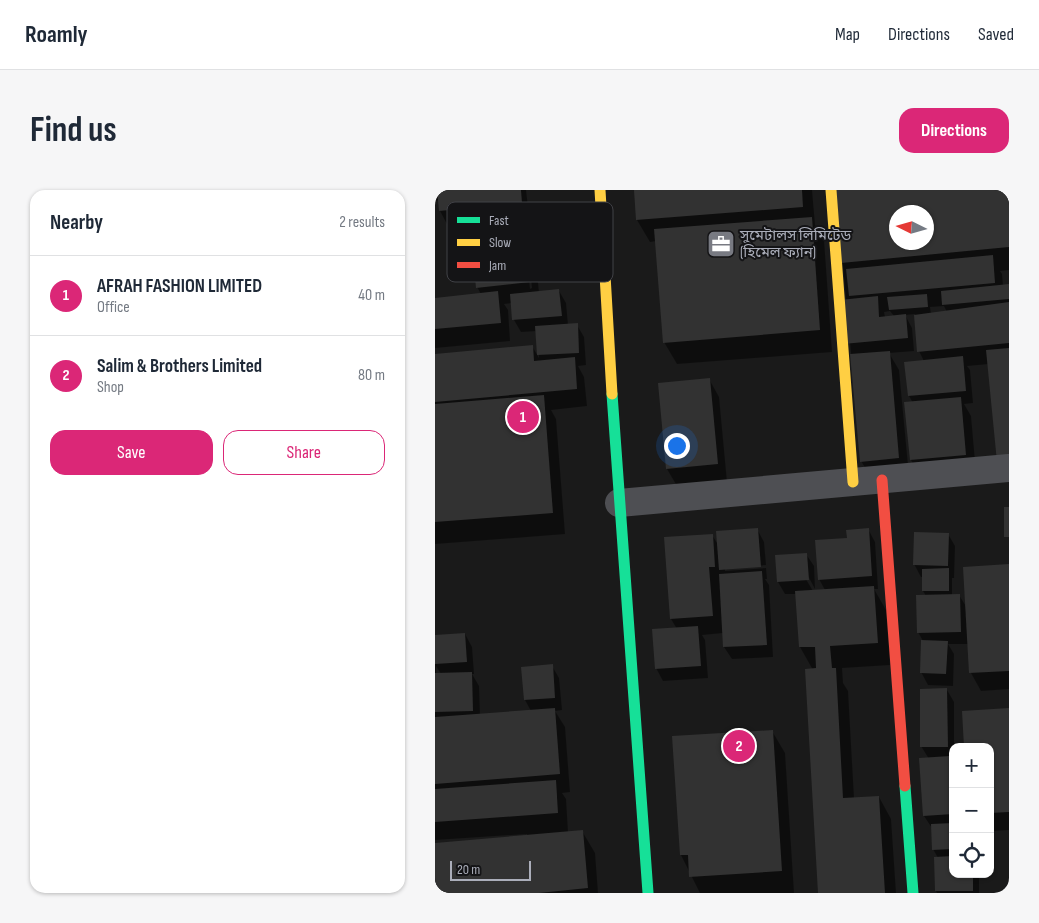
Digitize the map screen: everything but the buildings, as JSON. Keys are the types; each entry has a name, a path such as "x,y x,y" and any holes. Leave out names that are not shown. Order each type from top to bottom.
{"street":[{"path":"831,190 853,482"},
{"path":"606,282 619,502 648,893"},
{"path":"619,502 1009,468"},
{"path":"882,480 913,893"}],"traffic: fast":[{"path":"612,394 648,893"},
{"path":"905,786 913,893"}],"traffic: slow":[{"path":"600,190 601,202"},
{"path":"831,190 853,482"},
{"path":"605,282 612,394"}],"traffic: jam":[{"path":"882,480 905,786"}],"place":[{"name":"সুমেটালস লিমিটেড (হিমেল ফ্যান)","path":"721,244"},
{"name":"AFRAH FASHION LIMITED","path":"523,417"},
{"name":"Salim & Brothers Limited","path":"739,746"}]}
